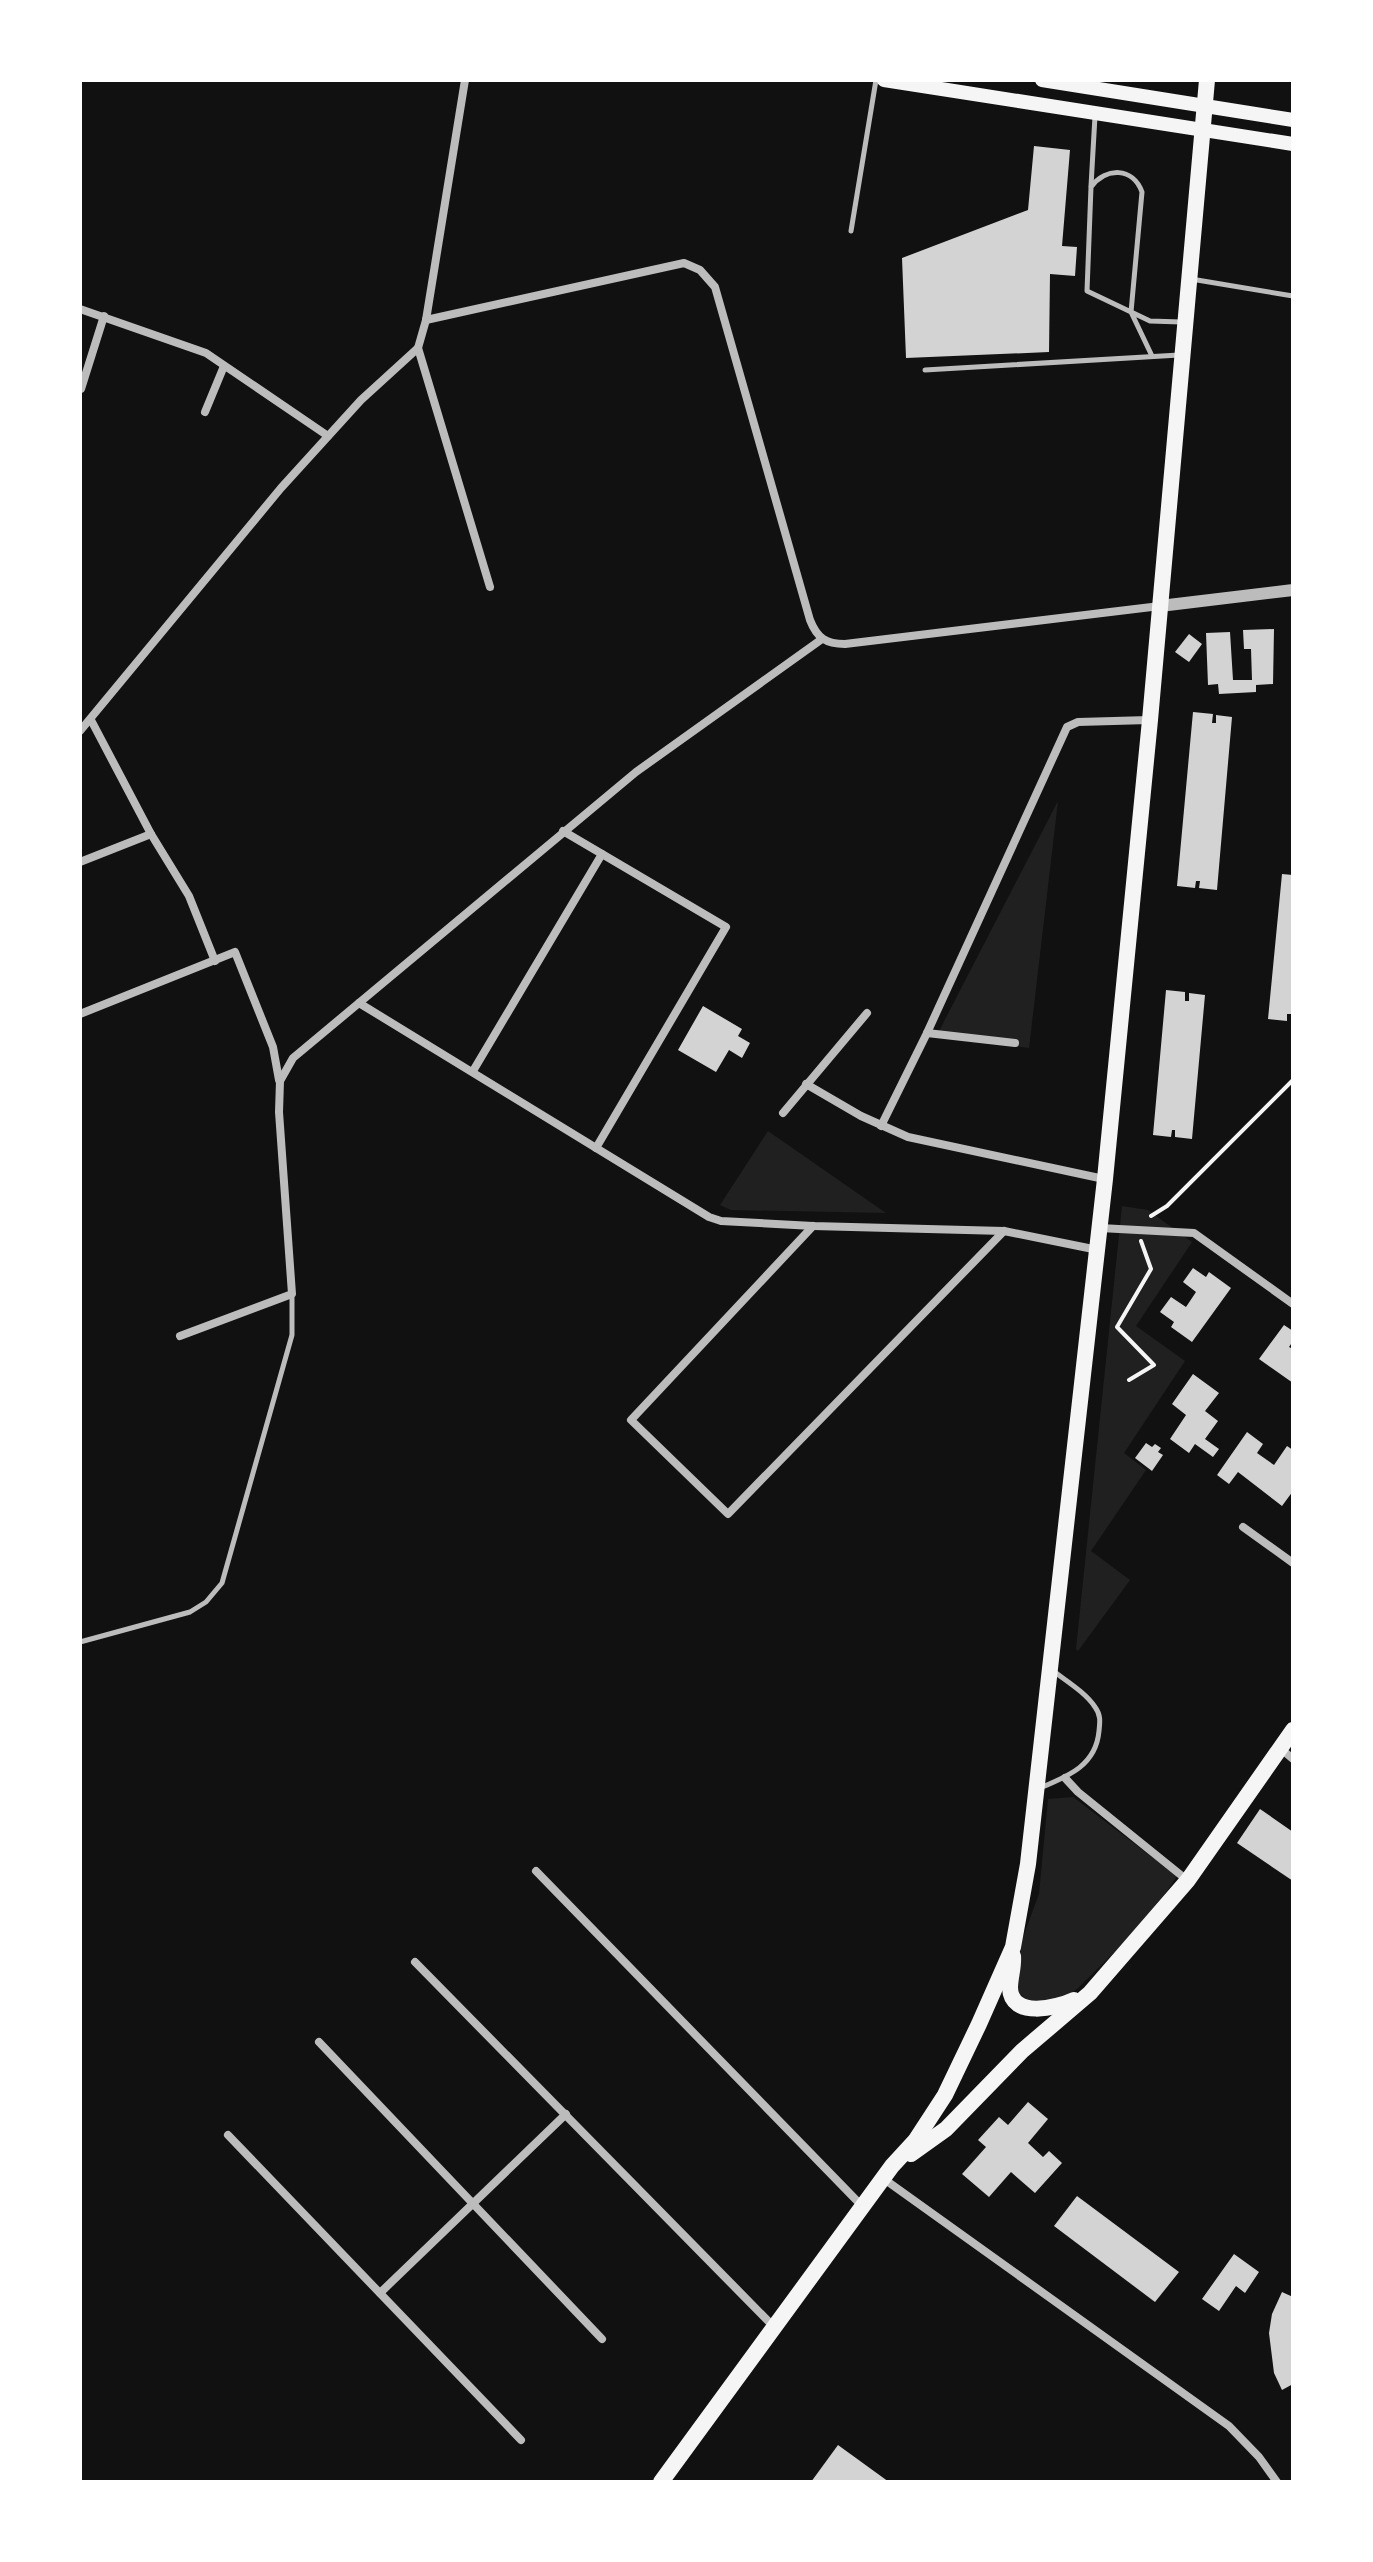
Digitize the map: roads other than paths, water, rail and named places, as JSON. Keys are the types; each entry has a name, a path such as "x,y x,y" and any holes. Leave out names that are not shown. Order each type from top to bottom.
{"main road":[{"path":"884,80 1293,144"},
{"path":"1042,80 1293,120"},
{"path":"1090,1993 1062,2006 1044,2010 1020,2004 1012,1996 1010,1986 1014,1967 1013,1947 1028,1864 1098,1250 1150,720 1207,80"},
{"path":"888,2172 946,2129 1022,2051 1090,1993 1188,1880 1286,1754 1293,1730"},
{"path":"661,2482 888,2172 915,2141 945,2095 1013,1947"}],"street":[{"path":"80,731 241,535 328,436 361,400 418,348 426,320 465,80"},
{"path":"426,320 684,263 700,270 715,287 810,620 827,643 845,644 1293,590"},
{"path":"80,309 206,353 328,436"},
{"path":"81,389 104,316"},
{"path":"418,348 490,587"},
{"path":"205,412 224,366"},
{"path":"280,1081 293,1058 563,831 670,747 822,639"},
{"path":"91,720 151,834 189,896 215,961"},
{"path":"881,1126 1067,727 1078,722 1150,720"},
{"path":"563,831 726,927 596,1148"},
{"path":"80,862 151,834"},
{"path":"473,1071 602,854"},
{"path":"80,1014 235,952 273,1047 280,1081 292,1294 180,1336"},
{"path":"359,1003 709,1217 721,1221 813,1226 1004,1231 1098,1250"},
{"path":"783,1113 867,1013"},
{"path":"927,1033 1015,1043"},
{"path":"806,1084 881,1126 917,1139 1105,1179"},
{"path":"813,1226 631,1420 728,1514 1004,1231"},
{"path":"1100,1227 1194,1233 1293,1304"},
{"path":"1243,1527 1293,1563"},
{"path":"1065,1778 1078,1792 1188,1880"},
{"path":"536,1871 863,2207"},
{"path":"415,1962 774,2327"},
{"path":"319,2042 602,2339"},
{"path":"380,2293 566,2114"},
{"path":"228,2135 521,2440"},
{"path":"888,2172 1229,2426 1259,2457 1277,2482"}],"lane":[{"path":"851,231 876,80"},
{"path":"1095,113 1087,291 1150,321 1186,322"},
{"path":"1091,187 1109,171 1131,177 1142,192 1131,312 1152,356"},
{"path":"1190,279 1293,296"},
{"path":"925,370 1183,354"},
{"path":"80,1642 190,1612 206,1602 222,1583 292,1335 292,1294"},
{"path":"1035,1790 1083,1767 1095,1750 1100,1717 1090,1701 1049,1667"}]}
